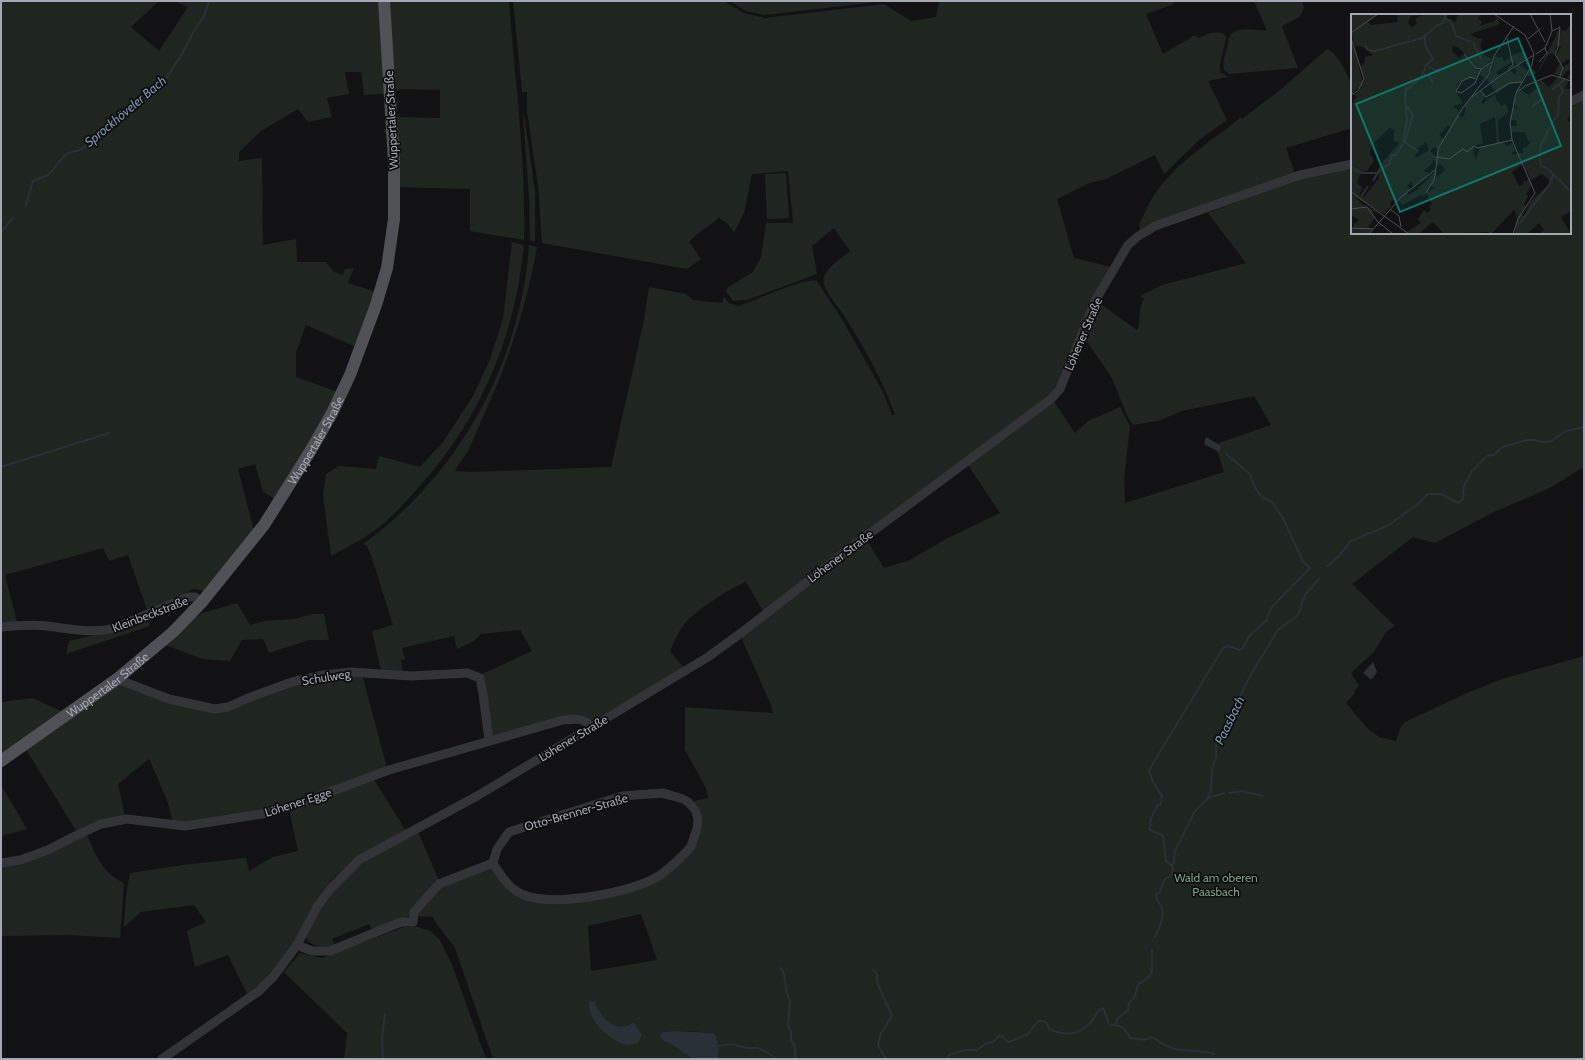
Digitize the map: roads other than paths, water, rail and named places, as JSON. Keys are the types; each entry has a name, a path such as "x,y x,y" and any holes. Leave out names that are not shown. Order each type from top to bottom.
{"main road":[{"name":"Wuppertaler Straße","path":"1,760 117,679 173,632 202,602 264,525 311,450 350,375 376,305 387,268 394,219 394,161 384,1"}],"street":[{"path":"1571,102 1584,95"},
{"name":"Löhener Straße","path":"297,945 318,905 331,888 359,860 476,796 708,657 857,543 1051,399 1060,389 1095,301 1128,245 1137,237 1155,226 1300,175 1351,164"},
{"name":"Kleinbeckstraße","path":"1,627 47,626 87,631 103,631 115,628 188,597 195,597 202,602"},
{"name":"Schulweg","path":"117,679 169,699 215,709 228,707 292,682 323,675 351,672 411,676 467,672 480,678 489,740"},
{"name":"Löhener Egge","path":"1,863 20,860 48,850 101,824 127,819 185,826 268,813 295,805 389,770 489,740 563,720 580,718 588,722 592,727"},
{"name":"Otto-Brenner-Straße","path":"663,793 687,801 696,810 699,822 691,846 658,877 613,892 576,899 538,899 523,894 509,886 493,863 497,849 509,832 622,796 663,793"},
{"path":"162,1059 258,991 274,976 297,945 312,951 330,951 401,922 413,922 414,912 439,884 493,863"}],"waterway":[{"name":"Sprockhöveler Bach","path":"26,205 33,181 50,174 68,153 80,150 90,143 95,133 107,127 111,119 167,77 204,16 209,1"},
{"name":"Sprockhöveler Bach","path":"1,232 13,218"},
{"name":"Paasbach","path":"1327,566 1338,557 1351,541 1387,526 1417,505 1428,494 1441,494 1458,503 1461,501 1464,496 1464,486 1472,471 1487,456 1494,455 1502,447 1527,440 1544,442 1551,441 1566,431 1584,427"},
{"path":"1,467 109,433"},
{"path":"1171,865 1166,861 1162,835 1150,830 1152,817 1157,806 1161,804 1162,796 1153,782 1149,770 1223,648 1228,646 1240,650 1243,648 1249,636 1266,621 1271,608 1310,568 1303,562 1283,518 1272,502 1262,497 1253,483 1250,474 1226,454"},
{"name":"Paasbach","path":"1155,937 1163,913 1156,894 1160,892 1165,879 1172,875 1173,868 1171,865 1174,863 1175,851 1195,811 1207,799 1211,791 1212,768 1216,757 1216,744 1250,676 1278,630 1298,615 1305,595 1319,579"},
{"path":"1229,793 1242,791 1262,796"},
{"path":"1208,798 1224,793"},
{"name":"Paasbach","path":"948,1059 949,1055 965,1050 977,1050 987,1043 993,1042 1000,1035 1009,1042 1028,1034 1038,1021 1046,1022 1049,1029 1066,1034 1072,1033 1086,1027 1097,1012 1103,1008 1110,1026 1115,1025 1117,1019 1128,1010 1129,1003 1134,998 1138,985 1150,976 1152,970 1152,950"},
{"path":"781,968 784,974 787,994 790,1001 788,1026 791,1031 791,1040 795,1047 795,1059"},
{"path":"873,970 877,974 877,982 892,1016 881,1033 878,1045 884,1056 889,1059"},
{"path":"383,1059 382,1037 385,1014"},
{"path":"1115,1025 1124,1029 1130,1038 1144,1040 1152,1037 1172,1048 1214,1054"},
{"path":"718,1046 732,1044 747,1048 757,1048 765,1051 777,1059"}],"park label":[{"name":"Wald am oberen Paasbach","path":"1216,884"}]}
